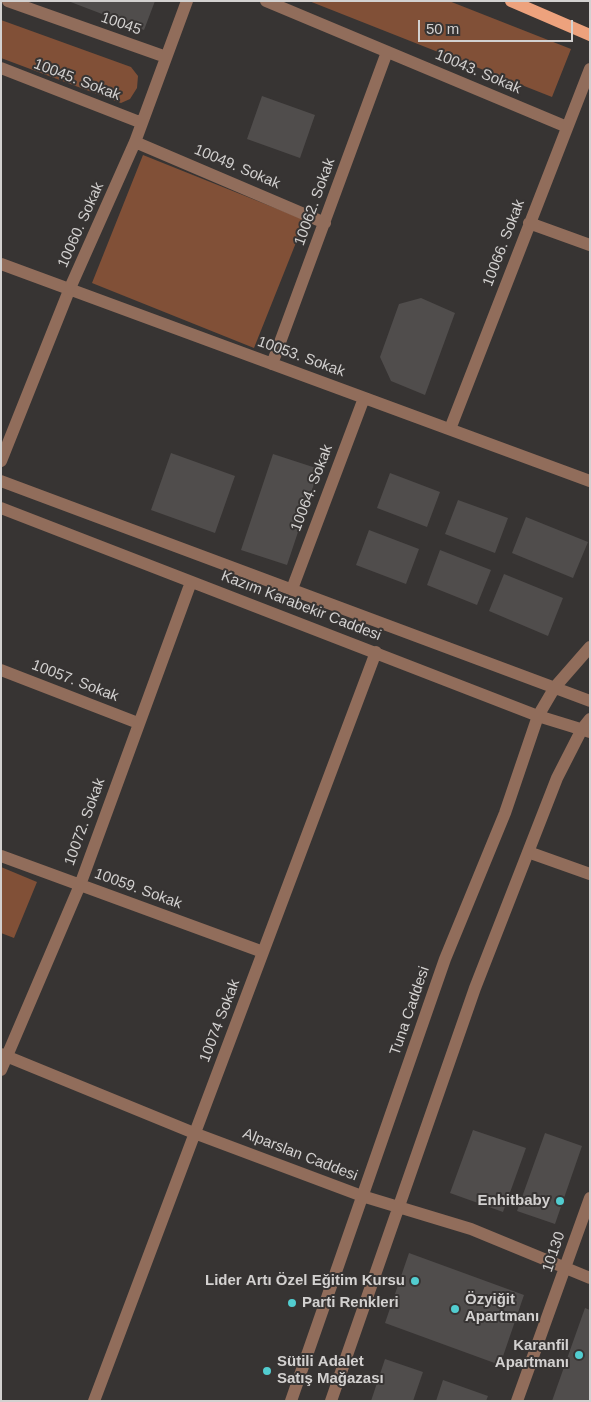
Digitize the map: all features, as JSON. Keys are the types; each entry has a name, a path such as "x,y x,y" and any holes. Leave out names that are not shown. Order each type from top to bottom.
{"main road":[{"path":"511,1 590,35"}],"street":[{"name":"10045","path":"8,1 166,57"},
{"name":"10060. Sokak","path":"1,461 70,288 135,142 187,1"},
{"name":"10043. Sokak","path":"266,1 567,127"},
{"name":"10062. Sokak","path":"272,364 387,52"},
{"name":"10045. Sokak","path":"1,68 142,123"},
{"name":"10066. Sokak","path":"450,429 590,69"},
{"name":"10049. Sokak","path":"135,142 325,223"},
{"path":"529,223 590,245"},
{"name":"10053. Sokak","path":"1,264 590,480"},
{"name":"10064. Sokak","path":"292,589 364,398"},
{"name":"Kazım Karabekir Caddesi","path":"1,481 590,701"},
{"name":"Kazım Karabekir Caddesi","path":"1,508 538,716 587,727"},
{"name":"10072. Sokak","path":"1,1070 4,1055 80,885 191,582"},
{"name":"Tuna Caddesi","path":"291,1401 445,959 505,813 538,716 555,687 590,647"},
{"name":"10074 Sokak","path":"94,1401 376,652"},
{"name":"10057. Sokak","path":"1,670 138,723"},
{"path":"330,1401 475,988 557,778 587,727"},
{"path":"528,852 590,874"},
{"name":"10059. Sokak","path":"1,856 263,952"},
{"name":"Alparslan Caddesi","path":"4,1055 194,1133 362,1196 471,1229 590,1278"},
{"name":"10130","path":"517,1401 590,1198"}],"shaded area":[{"path":"309,1 449,1 571,49 552,97"},
{"path":"1,20 131,67 138,76 137,88 130,99 121,103 1,58"},
{"path":"143,155 305,220 254,348 92,283"},
{"path":"1,867 37,882 14,938 1,933"}],"building":[{"path":"68,1 155,1 144,30"},
{"path":"262,96 315,115 300,158 247,139"},
{"path":"421,298 455,313 425,395 391,381 380,357 399,304"},
{"path":"171,453 235,476 215,533 151,510"},
{"path":"273,454 319,469 287,565 241,550"},
{"path":"390,473 440,492 427,527 377,508"},
{"path":"458,500 508,518 495,553 445,534"},
{"path":"526,517 588,542 573,578 512,553"},
{"path":"369,530 419,549 406,584 356,565"},
{"path":"440,550 491,570 477,605 427,585"},
{"path":"504,574 563,598 548,636 489,611"},
{"path":"473,1130 526,1148 503,1212 450,1193"},
{"path":"545,1133 582,1146 555,1224 517,1211"},
{"name":"Özyiğit Apartmanı","path":"409,1253 524,1295 500,1365 385,1323"},
{"name":"Karanfil Apartmanı","path":"585,1308 590,1310 590,1401 552,1401"},
{"path":"385,1359 423,1372 413,1401 371,1401"},
{"path":"443,1380 488,1396 486,1401 436,1401"}],"place":[{"name":"Enhitbaby","path":"560,1201"},
{"name":"Lider Artı Özel Eğitim Kursu","path":"415,1281"},
{"name":"Parti Renkleri","path":"292,1303"},
{"name":"Özyiğit Apartmanı","path":"455,1309"},
{"name":"Karanfil Apartmanı","path":"579,1355"},
{"name":"Sütili Adalet Satış Mağazası","path":"267,1371"}]}
